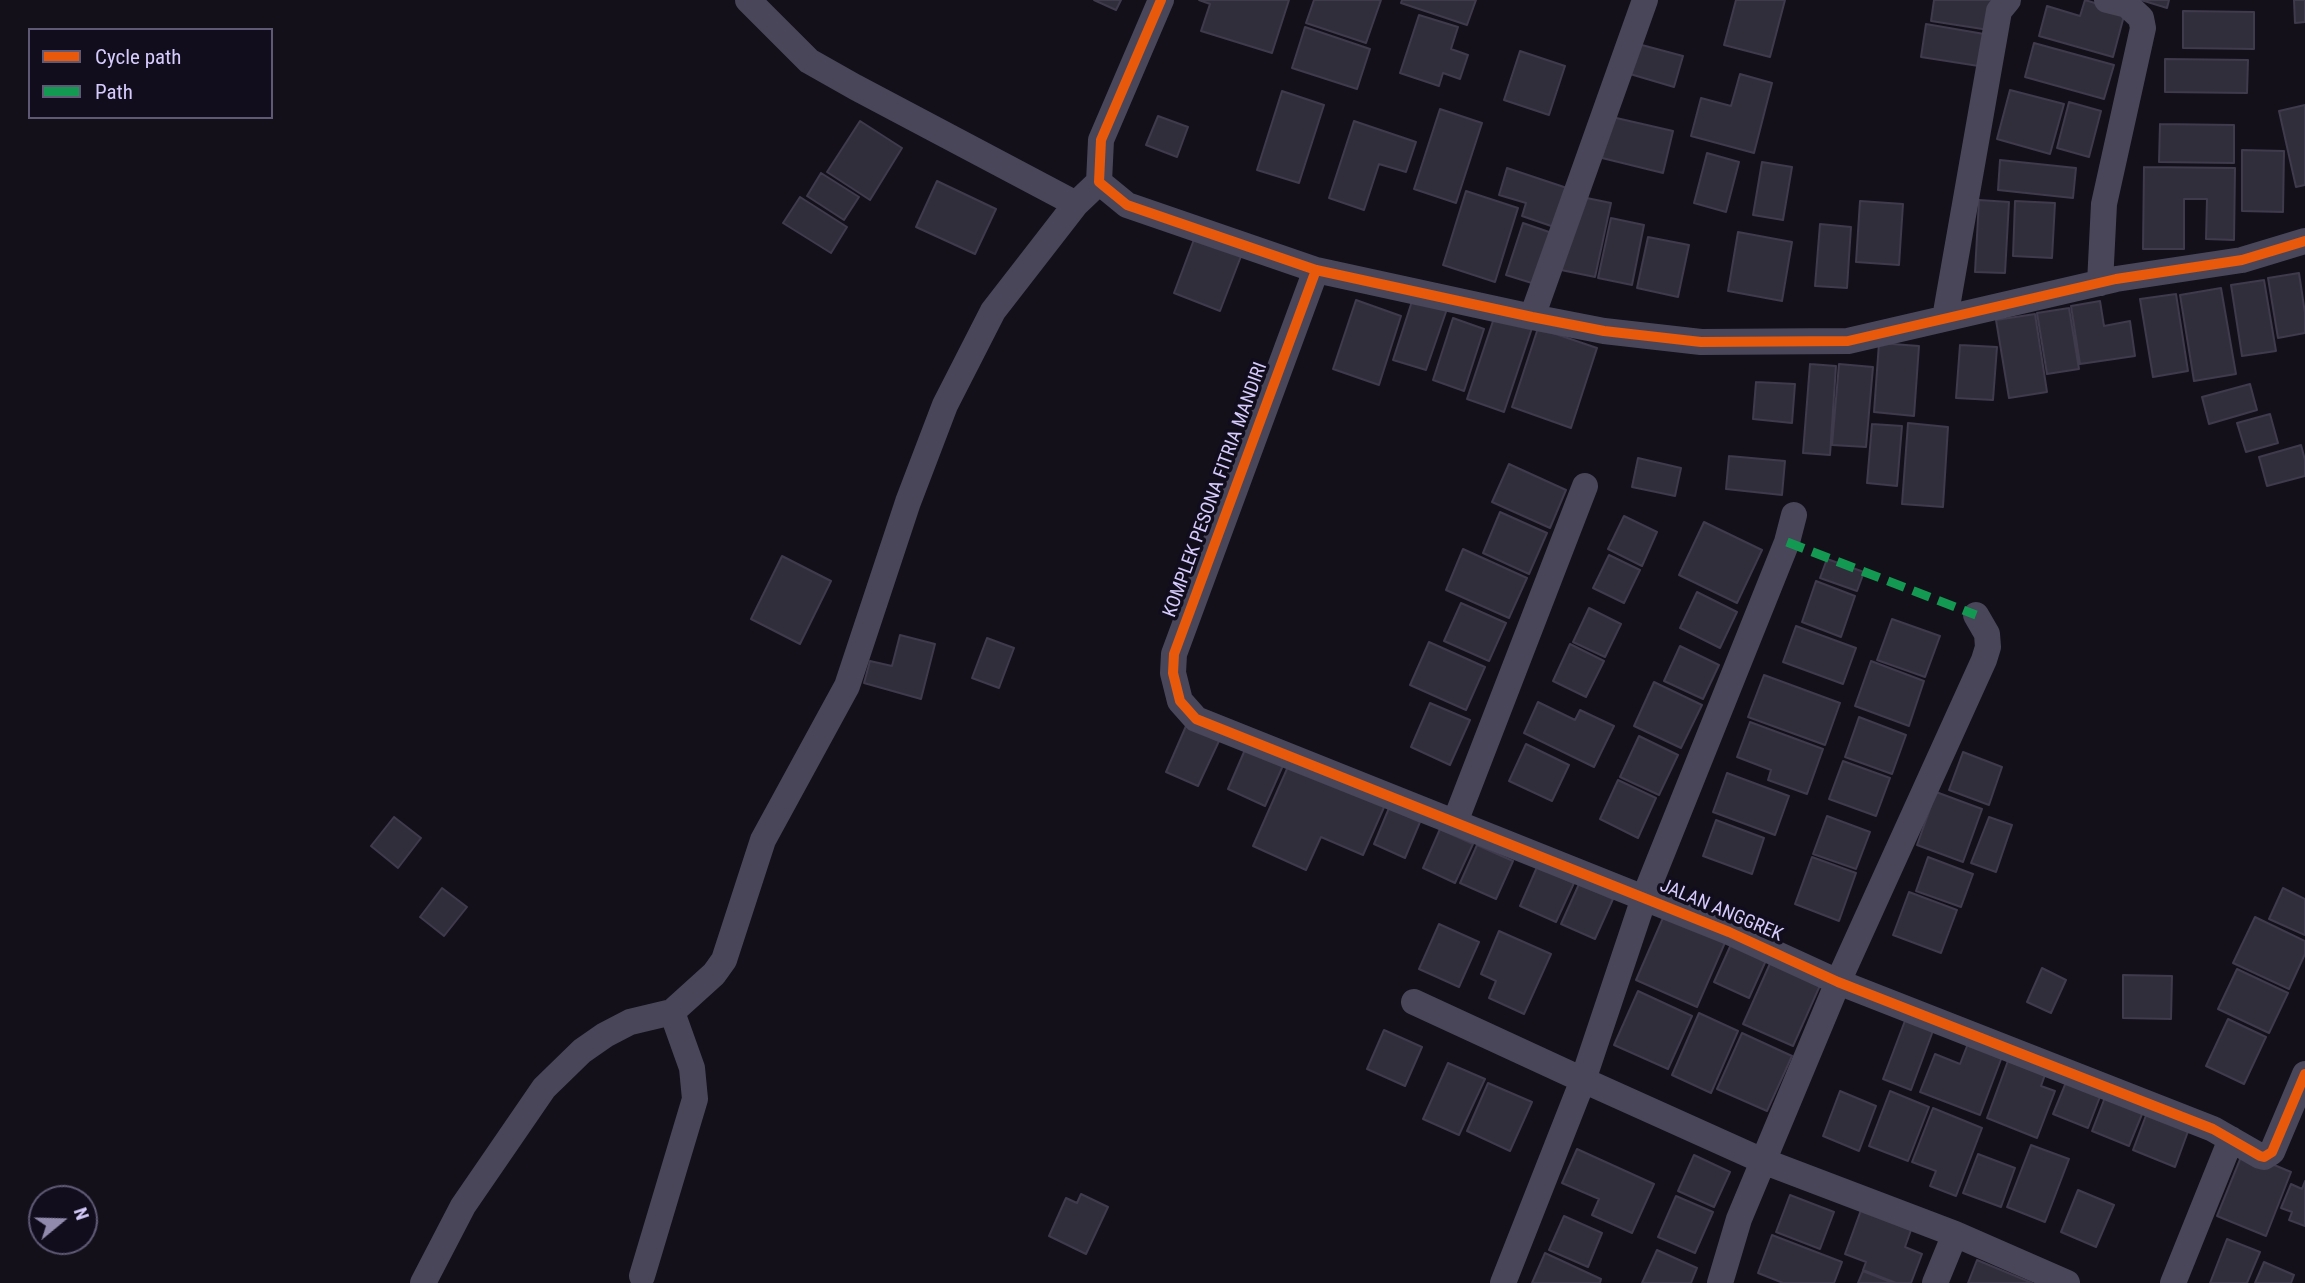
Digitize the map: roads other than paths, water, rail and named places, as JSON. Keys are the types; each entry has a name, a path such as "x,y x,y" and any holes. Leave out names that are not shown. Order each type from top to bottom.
{"street":[{"path":"748,0 809,61 1076,204"},
{"path":"423,1283 463,1206 544,1088 582,1051 604,1035 630,1022 671,1012 707,980 724,960 764,840 847,686 908,502 945,405 992,310 1076,204 1099,182 1101,140 1161,0"},
{"path":"1532,317 1645,0"},
{"path":"1945,318 1999,11 2008,0"},
{"path":"2100,283 2104,204 2143,28 2141,18 2127,5 2107,0"},
{"path":"1099,182 1127,205 1316,270 1604,331 1701,342 1848,341 2100,283 2242,260 2305,241"},
{"name":"KOMPLEK PESONA FITRIA MANDIRI","path":"1196,719 1180,701 1173,673 1174,654 1316,270"},
{"path":"1455,822 1585,486"},
{"path":"1503,1283 1583,1080 1644,898 1787,542 1794,515"},
{"path":"1720,1283 1739,1219 1838,982 1984,660 1988,648 1987,634 1976,615"},
{"name":"JALAN ANGGREK","path":"1196,719 1730,932 1838,982 2213,1129 2260,1156 2269,1155 2305,1074"},
{"path":"1414,1002 1763,1161 1955,1234 2067,1283"},
{"path":"642,1276 695,1099 692,1069 671,1012"},
{"path":"2173,1283 2231,1139"},
{"path":"1936,1283 1955,1234"}]}
